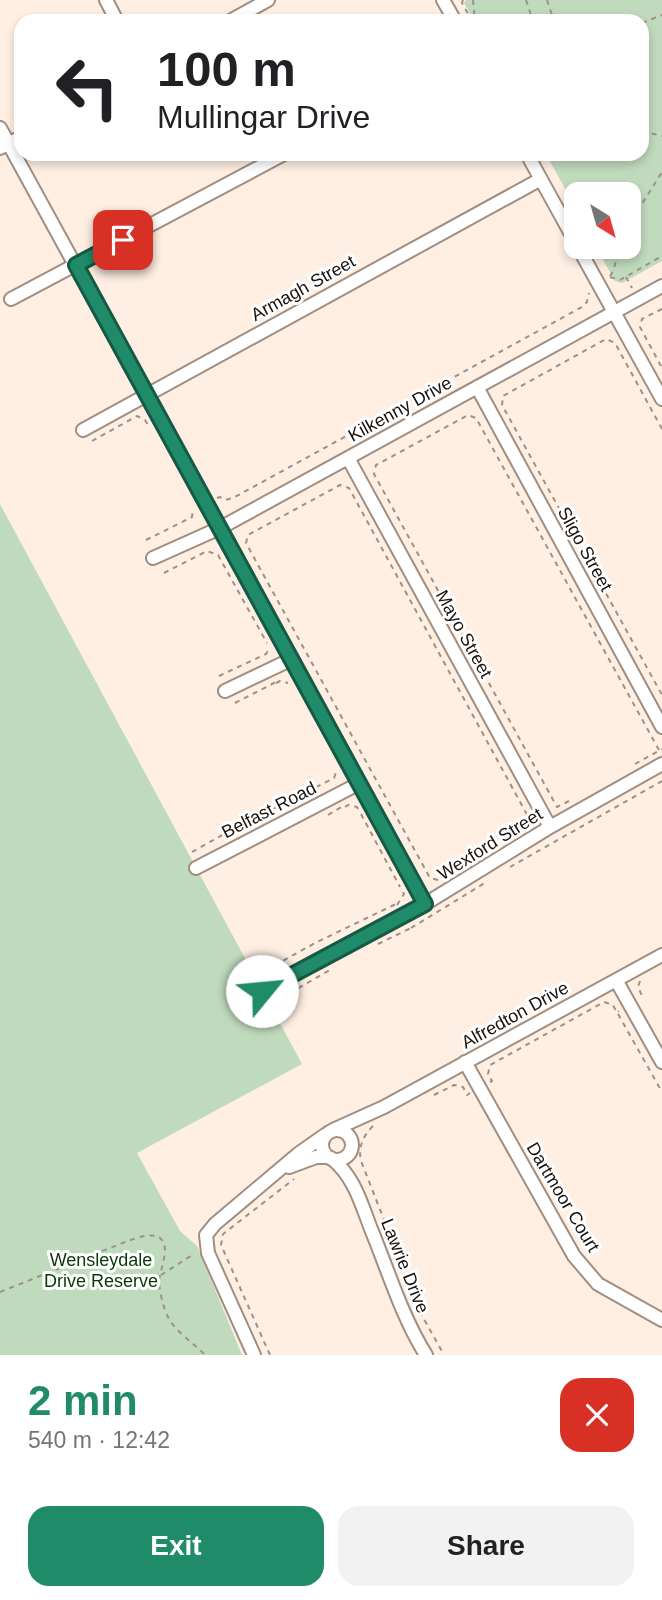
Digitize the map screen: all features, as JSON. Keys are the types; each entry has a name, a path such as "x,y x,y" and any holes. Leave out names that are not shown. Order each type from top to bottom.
{"street":[{"path":"243,14 268,0"},
{"path":"0,128 4,146 76,265 425,904"},
{"path":"11,299 271,161"},
{"path":"531,161 564,221"},
{"name":"Armagh Street","path":"88,435 146,394 541,179"},
{"path":"587,259 603,280 614,312 662,400"},
{"name":"Kilkenny Drive","path":"153,558 220,528 662,286"},
{"name":"Sligo Street","path":"477,387 662,727"},
{"name":"Mayo Street","path":"348,458 550,827"},
{"path":"225,691 290,660"},
{"name":"Wexford Street","path":"262,991 425,904 550,827 662,764"},
{"name":"Belfast Road","path":"196,868 358,784"},
{"name":"Alfredton Drive","path":"206,1247 206,1235 211,1227 298,1154 329,1133 384,1107 662,955"},
{"path":"616,980 662,1062"},
{"name":"Dartmoor Court","path":"465,1062 574,1256 598,1284 662,1320"},
{"name":"Alfredton Drive","path":"351,1147 360,1131 384,1107"},
{"path":"283,1169 316,1157 330,1158 342,1158 351,1147 346,1133 329,1133 322,1146 330,1158"},
{"name":"Lawrie Drive","path":"351,1147 356,1189"},
{"name":"Lawrie Drive","path":"330,1158 344,1170 356,1189 414,1333 426,1355"},
{"path":"206,1247 254,1355"}],"path":[{"path":"641,204 662,172"},
{"path":"603,280 620,280 662,256"},
{"path":"146,540 192,517 194,509 220,497 225,500 233,498 582,307 587,302 587,290 614,269 615,259"},
{"path":"662,309 642,320 640,327 662,368"},
{"path":"662,429 615,343 606,339 503,396 502,405 662,695"},
{"path":"577,797 557,807 374,474 376,465 468,415 476,418 660,749 629,768"},
{"path":"88,435 137,416 145,420 151,431"},
{"path":"340,485 349,488 531,822 438,881 429,878 246,543 248,535 340,485"},
{"path":"164,573 207,551 218,555 270,648 267,654 219,676"},
{"path":"276,683 289,683"},
{"path":"192,852 334,778 337,770 333,764"},
{"path":"501,872 662,781"},
{"path":"411,928 492,878"},
{"path":"257,975 315,943 397,904"},
{"path":"617,1013 643,998 638,987 641,979"},
{"path":"430,1096 453,1085 463,1087 467,1095 480,1088 492,1081 488,1074 490,1065 604,1002 613,1005 662,1092"},
{"path":"373,1125 365,1133 359,1149 361,1161 420,1312 444,1355"},
{"path":"271,1355 220,1245 223,1234 294,1179"},
{"path":"0,1292 125,1242 149,1236 158,1237 163,1242 164,1251 160,1276 166,1314 178,1330 205,1355"},
{"path":"160,1276 206,1247"}],"green space":[{"path":"466,0 662,0 662,261 622,283 615,281 603,259 641,259 641,182 564,182 564,187 550,161 649,161 649,14 470,14 464,3"},
{"name":"Wensleydale Drive Reserve","path":"0,504 302,1064 137,1153 180,1231 197,1246 242,1355 0,1355"}],"route":[{"path":"123,240 76,265 425,904 262,991"}]}
